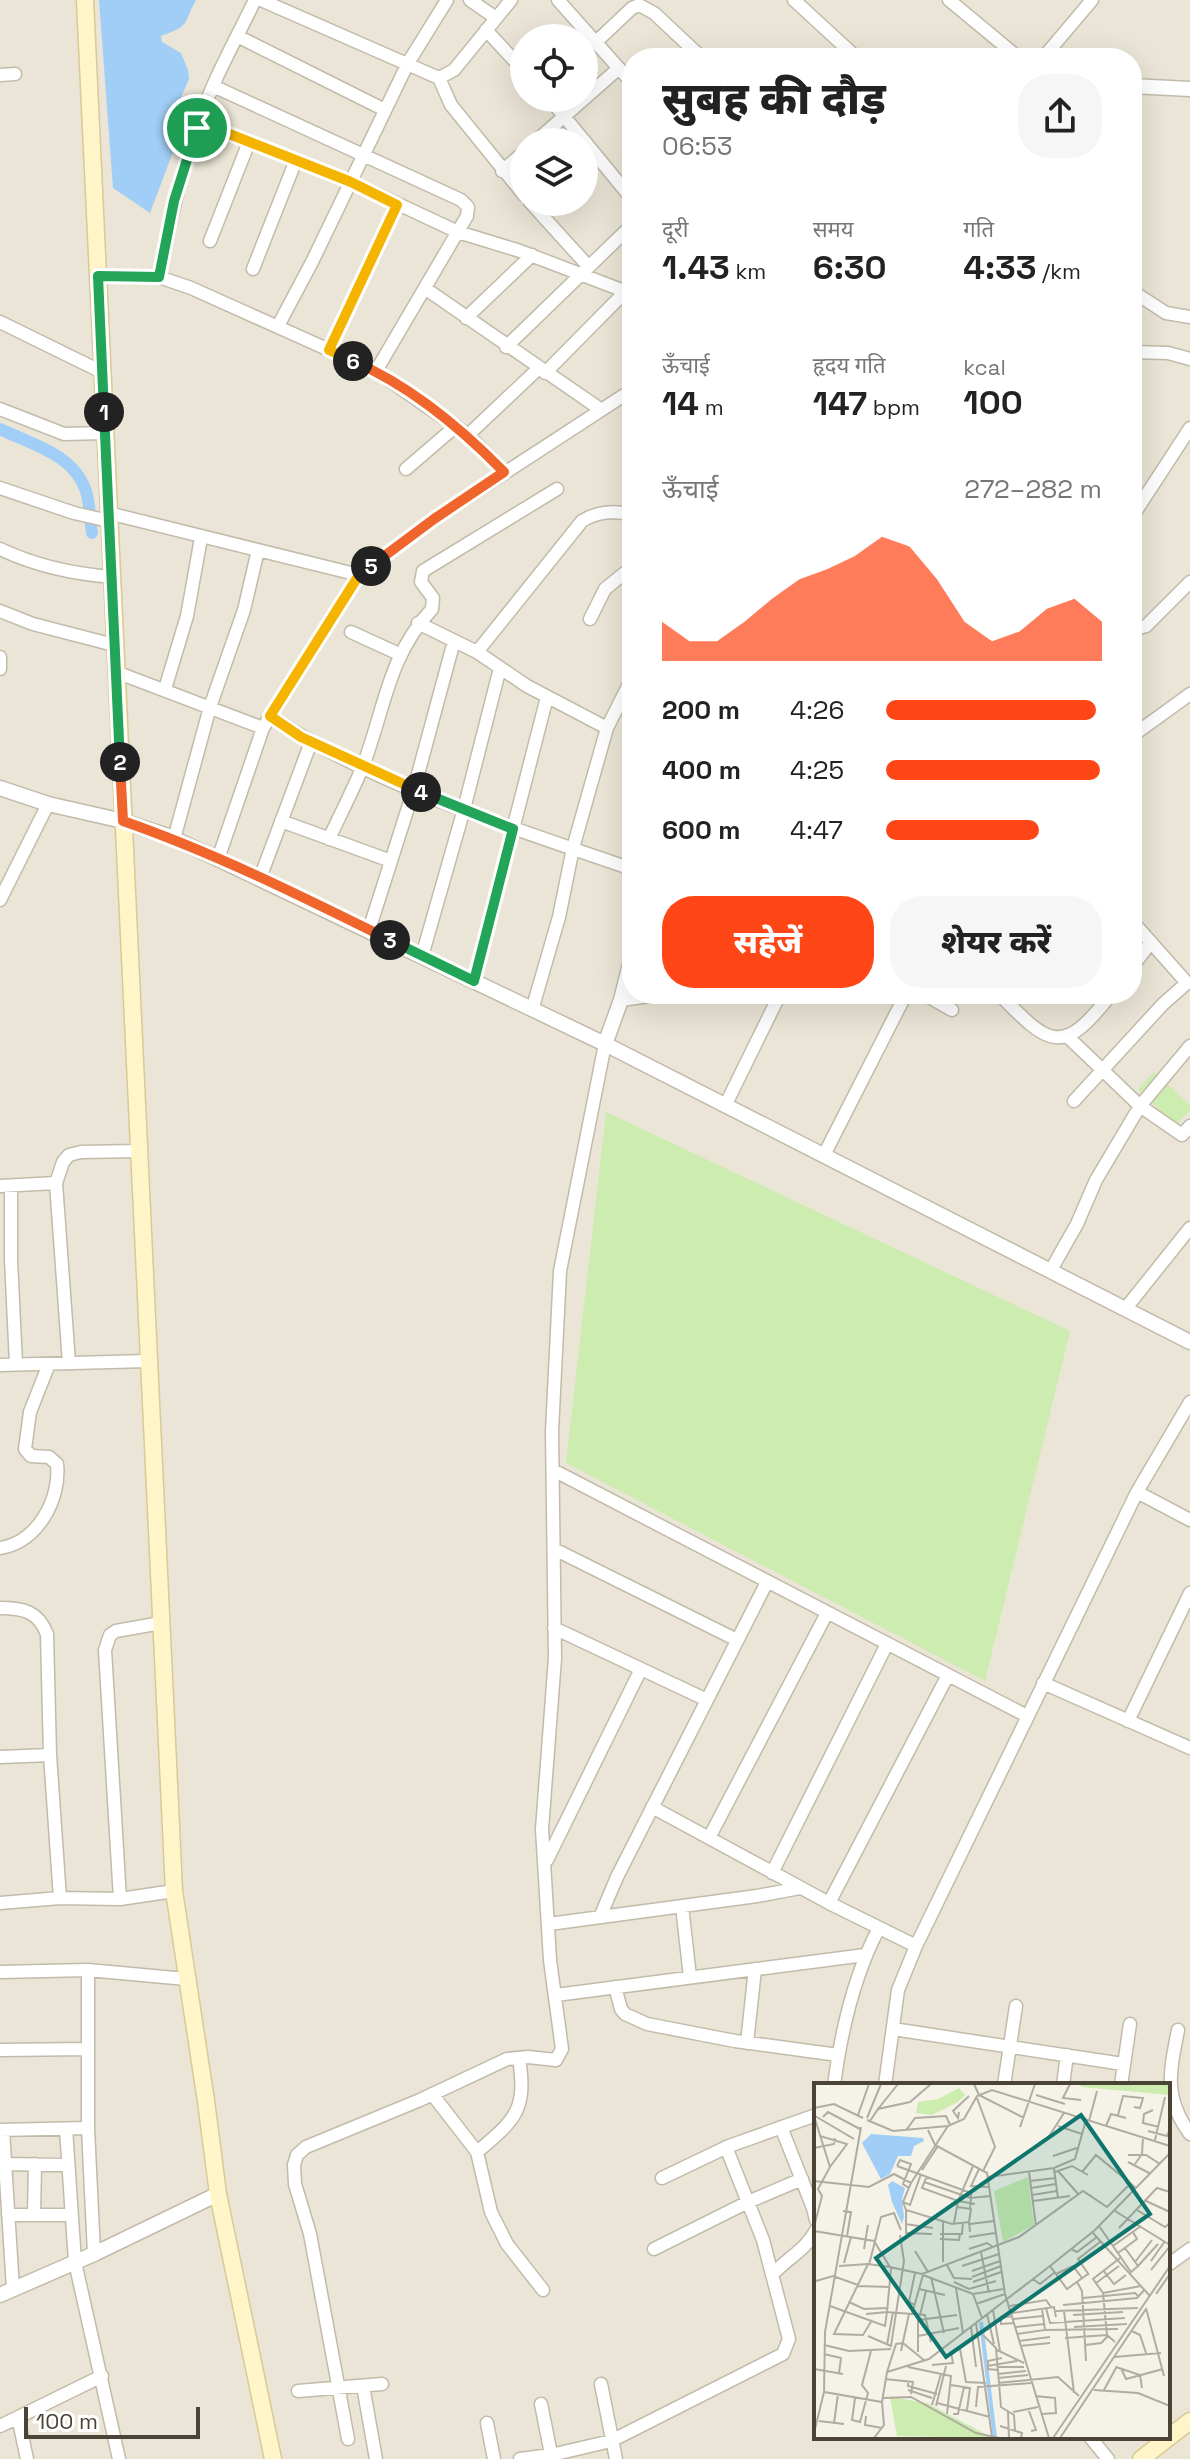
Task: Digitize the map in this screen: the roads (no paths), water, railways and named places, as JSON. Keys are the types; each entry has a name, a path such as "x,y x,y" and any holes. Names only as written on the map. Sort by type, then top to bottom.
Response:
{"main road":[{"path":"85,0 105,433 103,517 112,577 174,1891 218,2194 273,2459"},
{"path":"1170,2437 1190,2421"},
{"path":"1141,2459 1167,2439"}],"street":[{"path":"159,277 174,201 199,122 255,0"},
{"path":"261,0 439,78 451,105 510,180"},
{"path":"278,326 408,63 447,0"},
{"path":"470,0 496,18"},
{"path":"439,78 454,70 511,0"},
{"path":"558,0 580,24"},
{"path":"794,0 846,48"},
{"path":"949,0 1007,48"},
{"path":"1051,48 1092,0"},
{"path":"598,40 639,5 654,13 691,48"},
{"path":"486,30 510,56"},
{"path":"237,36 385,110"},
{"path":"598,44 622,71"},
{"path":"551,128 619,68"},
{"path":"0,75 15,74"},
{"path":"213,86 465,204 469,211 458,232 376,371"},
{"path":"1142,87 1190,89"},
{"path":"562,112 622,186"},
{"path":"199,122 351,182 458,232 584,269 622,288"},
{"path":"210,241 249,142"},
{"path":"253,269 296,160"},
{"path":"502,171 510,164"},
{"path":"329,350 397,205"},
{"path":"541,216 584,269"},
{"path":"506,347 622,234"},
{"path":"466,318 532,255"},
{"path":"98,276 159,277 191,288 376,371 468,435 504,472"},
{"path":"426,289 600,409"},
{"path":"1142,297 1166,313 1190,317"},
{"path":"468,435 622,298"},
{"path":"0,322 102,372"},
{"path":"1142,352 1168,353 1190,359"},
{"path":"218,859 263,728 359,575 434,519 622,396"},
{"path":"0,409 64,434 105,433"},
{"path":"406,469 456,426"},
{"path":"1142,502 1190,428"},
{"path":"0,488 74,513 258,550 359,575"},
{"path":"329,839 363,766 399,654 418,623 432,609 434,603 420,576 427,566 557,489"},
{"path":"477,652 582,521 601,512 622,513"},
{"path":"165,689 187,616 201,538"},
{"path":"0,549 23,560 68,573 112,577"},
{"path":"174,839 210,707 244,610 258,550"},
{"path":"590,619 605,589 622,575"},
{"path":"1142,627 1190,582"},
{"path":"0,611 54,630 114,645"},
{"path":"418,623 477,652 547,697 607,728"},
{"path":"351,632 399,654"},
{"path":"369,930 414,789 454,641"},
{"path":"0,657 0,669"},
{"path":"422,956 500,668"},
{"path":"116,672 263,728"},
{"path":"1142,729 1190,694"},
{"path":"474,981 547,697"},
{"path":"532,1010 607,728 622,698"},
{"path":"270,716 311,742 414,789 513,829 622,865"},
{"path":"260,878 311,742"},
{"path":"0,788 48,804 123,821 174,839 260,878 605,1044 1190,1342"},
{"path":"0,900 48,804"},
{"path":"281,821 391,861"},
{"path":"1074,1101 1103,1068 1189,984 1142,932"},
{"path":"1142,954 1151,942"},
{"path":"348,2439 310,2234 295,2184 297,2155 306,2147 507,2059 550,2061 561,2054 563,2041 550,1960 542,1829 555,1658 553,1470 560,1271 605,1044 622,996"},
{"path":"725,1106 775,1004"},
{"path":"824,1155 901,1004"},
{"path":"942,1004 952,1010"},
{"path":"1010,1004 1041,1034 1054,1038 1080,1029 1102,1004"},
{"path":"1067,1036 1140,1106 1182,1135 1190,1126"},
{"path":"1051,1270 1077,1224 1096,1180 1140,1106 1190,1046"},
{"path":"69,1363 56,1183 63,1162 69,1155 138,1151"},
{"path":"16,1364 5,1237 6,1186 56,1183"},
{"path":"1126,1308 1190,1228"},
{"path":"0,1365 147,1361"},
{"path":"0,1548 20,1543 42,1521 56,1488 57,1464 49,1457 31,1456 25,1449 30,1412 49,1364"},
{"path":"885,2083 898,1990 916,1946 1137,1492 1190,1402"},
{"path":"553,1470 1027,1716"},
{"path":"1137,1492 1190,1520"},
{"path":"554,1549 737,1640"},
{"path":"600,1917 652,1807 767,1582"},
{"path":"1128,1721 1190,1593"},
{"path":"0,1608 29,1611 41,1619 47,1634 50,1755 60,1898"},
{"path":"710,1836 827,1613"},
{"path":"120,1899 105,1650 110,1635 116,1631 161,1623"},
{"path":"554,1628 707,1700"},
{"path":"772,1873 887,1644"},
{"path":"546,1862 641,1669"},
{"path":"829,1903 948,1675"},
{"path":"1043,1683 1190,1748"},
{"path":"0,1757 50,1755"},
{"path":"652,1807 710,1836 800,1888 916,1946"},
{"path":"549,1924 800,1888"},
{"path":"0,1903 60,1898 120,1899 174,1891"},
{"path":"682,1906 690,1977"},
{"path":"834,2083 838,2055 865,1955 879,1928"},
{"path":"556,1995 865,1955"},
{"path":"747,2043 755,1969"},
{"path":"88,1970 88,2128 94,2254"},
{"path":"0,1972 88,1970 186,1979"},
{"path":"615,1987 621,2009 638,2021 747,2043 838,2055"},
{"path":"1004,2083 1016,2006"},
{"path":"1121,2083 1130,2024"},
{"path":"893,2029 1123,2064"},
{"path":"1169,2083 1178,2030"},
{"path":"0,2050 88,2049"},
{"path":"1063,2083 1067,2055"},
{"path":"477,2152 515,2117 522,2102 524,2086 519,2058"},
{"path":"1170,2091 1180,2119 1190,2134"},
{"path":"432,2094 477,2152 491,2212 507,2244 543,2290"},
{"path":"662,2178 726,2147 814,2116"},
{"path":"781,2127 814,2214"},
{"path":"88,2128 1,2130 8,2215 7,2292 218,2194"},
{"path":"66,2129 75,2262 119,2459"},
{"path":"520,2459 552,2457 611,2441 783,2354 789,2339 763,2240 726,2147"},
{"path":"3,2164 68,2165"},
{"path":"34,2215 35,2164"},
{"path":"654,2249 802,2179"},
{"path":"8,2215 71,2215"},
{"path":"772,2275 814,2233"},
{"path":"1170,2264 1190,2249"},
{"path":"0,2426 102,2376"},
{"path":"298,2391 382,2384"},
{"path":"601,2384 616,2459"},
{"path":"363,2386 376,2459"},
{"path":"541,2404 552,2457"},
{"path":"18,2417 27,2459"},
{"path":"487,2423 494,2459"},
{"path":"1092,2439 1108,2459"}],"water":[{"path":"99,0 196,0 182,26 161,36 162,42 181,53 188,70 189,79 179,109 197,116 187,147 176,144 150,213 113,188"}],"waterway":[{"path":"0,429 52,453 74,470 87,495 92,533"}]}
